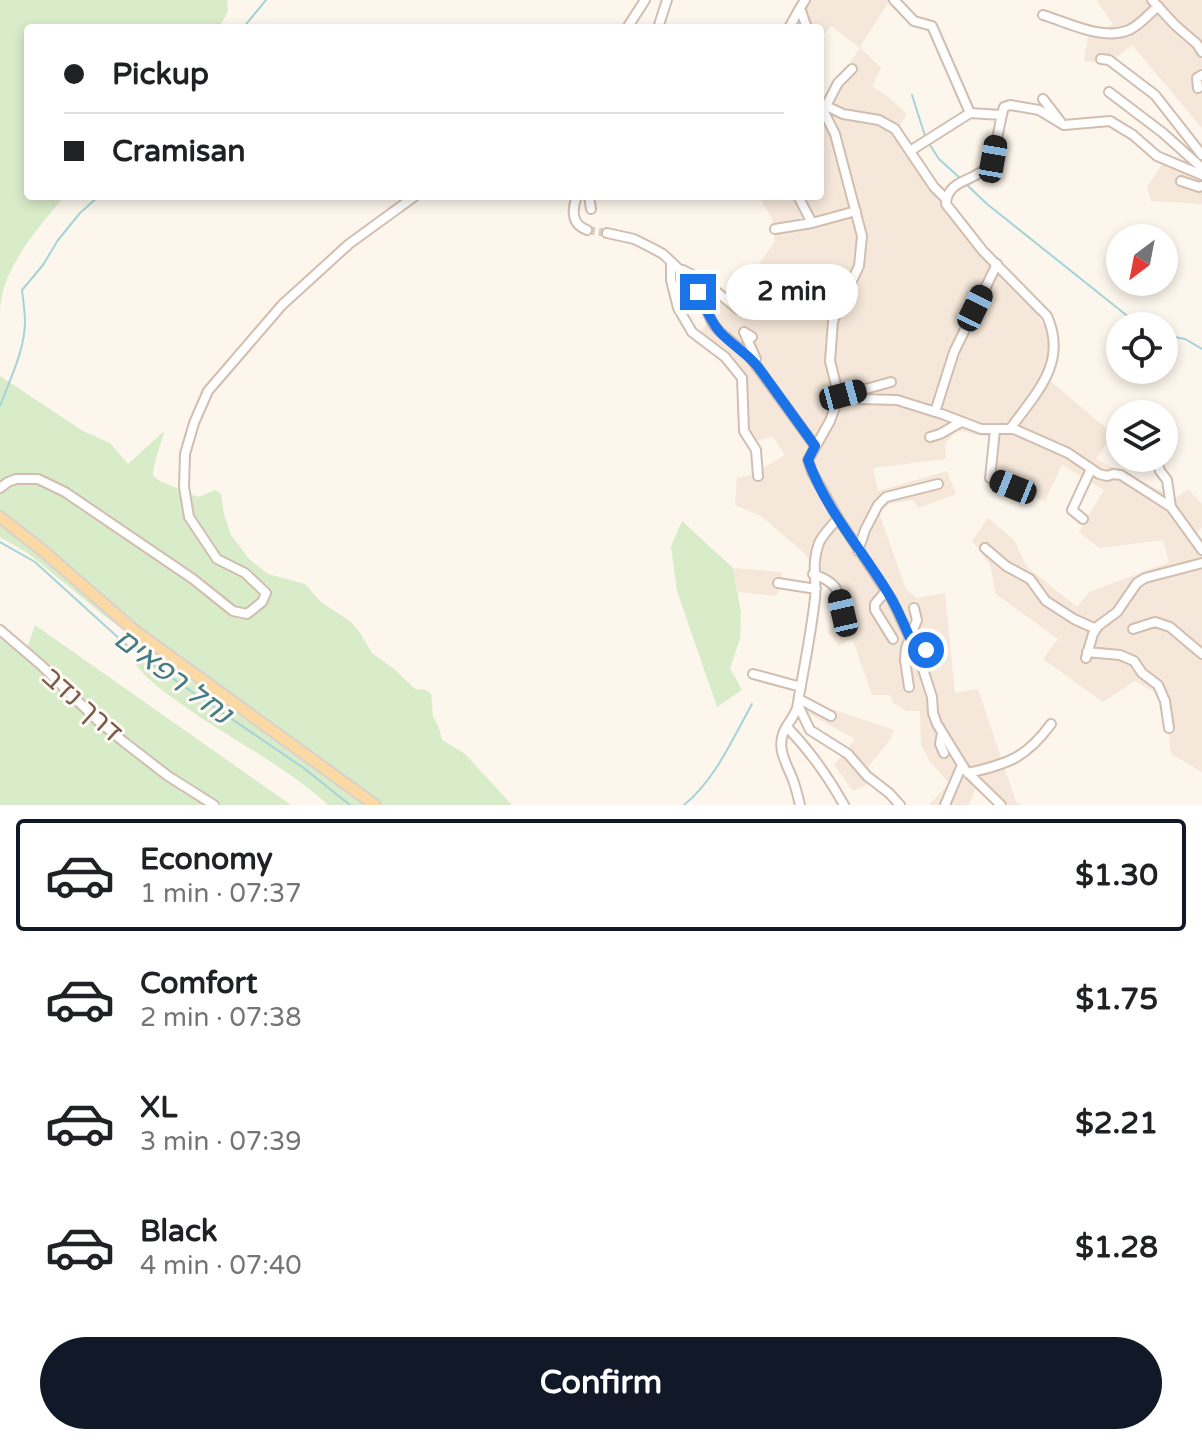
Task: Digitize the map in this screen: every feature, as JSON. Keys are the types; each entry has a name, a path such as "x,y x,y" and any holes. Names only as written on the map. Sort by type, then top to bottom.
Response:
{"main road":[{"path":"0,517 135,631 375,805"}],"street":[{"path":"630,24 645,0"},
{"path":"659,24 667,0"},
{"path":"894,0 914,21 932,26 970,113"},
{"path":"1043,15 1102,34 1118,33 1132,29 1155,3 1202,52"},
{"path":"791,24 803,4"},
{"path":"803,4 806,24"},
{"path":"1101,59 1109,60 1155,95 1202,155"},
{"path":"824,101 852,69"},
{"path":"1198,88 1197,78 1202,75"},
{"path":"1109,92 1163,133 1202,168"},
{"path":"1043,99 1064,125"},
{"path":"824,105 843,114 879,120 895,129 934,187 946,199"},
{"path":"1010,429 1048,376 1055,349 1052,327 1047,316 983,251 946,204 946,195 953,186 985,169 993,159 1004,107 1010,105 1039,110 1064,125 1110,121 1133,135 1157,156 1202,175"},
{"path":"824,109 835,134 862,236 859,266 833,321 830,361 841,394 808,460 838,518 886,591 920,660 932,697 933,713 942,733 968,773 1001,805"},
{"path":"910,151 970,113 1001,115"},
{"path":"1181,181 1202,186"},
{"path":"0,488 16,479 38,479 65,492 181,570 233,611 247,614 262,602 266,593 245,573 217,559 189,517 184,487 185,454 194,423 208,391 282,305 349,244 410,200"},
{"path":"576,200 574,220 587,230"},
{"path":"590,200 591,209"},
{"path":"800,200 812,223"},
{"path":"775,229 856,211"},
{"path":"607,233 634,239 663,254 673,264 698,292 713,324 749,356 815,446"},
{"path":"673,264 702,280 738,309"},
{"path":"673,264 671,280 678,308 692,332 725,357 742,378 744,431 756,450 758,476"},
{"path":"935,412 954,352 997,264"},
{"path":"752,337 744,332 760,370"},
{"path":"841,394 891,382"},
{"path":"841,394 859,399 897,400 981,429 1010,429 1068,453 1099,474 1121,475 1171,507 1202,550"},
{"path":"930,437 961,422"},
{"path":"995,430 990,478 1013,487"},
{"path":"1083,519 1072,510 1091,469"},
{"path":"1161,472 1167,480 1171,507"},
{"path":"858,551 865,530 878,505 886,497 938,484"},
{"path":"800,805 782,756 781,744 784,730 792,721 801,687 816,589 813,574 820,540 838,518"},
{"path":"985,548 1006,566 1030,579 1046,601 1096,629"},
{"path":"1169,728 1165,701 1158,685 1142,673 1134,661 1120,655 1086,655 1096,629 1117,612 1137,583 1190,564 1202,563"},
{"path":"813,574 829,580 839,593 843,613"},
{"path":"778,583 816,589"},
{"path":"886,591 875,604 875,610 893,639"},
{"path":"909,687 905,660 909,638 917,620 914,608"},
{"path":"1133,629 1155,622 1170,627 1202,654"},
{"name":"דרך נדב","path":"0,630 97,720 168,776 214,805"},
{"path":"920,660 927,643"},
{"path":"753,674 801,687"},
{"path":"798,702 831,716"},
{"path":"798,702 810,730 848,754 867,776 900,805"},
{"path":"968,773 991,768 1023,755 1051,724"},
{"path":"787,727 828,775 844,805"},
{"path":"942,733 940,744 944,753"},
{"path":"945,805 962,765"}],"shaded area":[{"path":"801,0 890,0 860,47 881,68 872,86 907,114 895,132 982,253 1033,308 1056,346 1048,379 1106,428 1106,444 1096,459 1106,464 1106,472 1123,472 1176,498 1188,489 1202,504 1202,528 1195,533 1202,544 1202,772 1171,754 1160,695 1135,681 1103,702 1043,659 1058,639 996,594 990,565 972,541 988,518 1014,540 1027,567 1077,607 1089,592 1169,562 1163,540 1099,548 1079,532 1104,490 1062,465 1045,501 986,479 991,438 957,430 945,444 946,459 873,468 878,491 947,471 956,494 918,508 913,500 889,504 879,513 906,589 917,598 945,593 955,693 978,689 1016,802 1023,805 994,805 975,789 969,805 929,805 949,783 930,762 921,745 920,711 906,711 893,703 890,695 872,695 852,638 839,646 828,632 840,616 842,605 819,573 806,555 761,516 735,505 737,478 754,474 785,455 773,437 754,441 743,411 748,387 734,364 698,336 727,294 756,268 775,241 772,218 761,200 824,200 824,100 860,48 831,26 824,34 824,24 807,24"},
{"path":"1096,0 1202,0 1202,128 1132,45 1108,64 1084,61 1089,30 1102,32 1113,24"},
{"path":"1168,155 1202,175 1202,204 1151,201 1147,187"},
{"path":"733,568 781,572 784,582 776,596 738,592"},
{"path":"799,698 894,730 865,771 870,783 853,791 834,765 855,739 796,707"}],"green space":[{"path":"0,0 227,0 228,11 221,24 24,24 24,200 62,200 16,261 4,288 0,309"},
{"path":"0,376 83,431 110,443 128,464 164,431 153,476 198,497 215,490 221,494 231,535 250,560 268,574 305,584 321,602 351,622 372,653 415,689 431,694 433,716 442,740 465,754 512,805 328,805 294,777 157,686 133,661 151,662 194,682 102,614 29,554 0,537"},
{"path":"682,521 733,568 741,612 740,639 730,668 742,690 717,707 677,591 671,546"},
{"path":"35,625 291,805 0,805 0,639 24,657"}],"waterway":[{"path":"246,24 266,0"},
{"path":"912,95 926,139"},
{"path":"930,145 939,159 960,178"},
{"path":"965,183 1122,312"},
{"path":"0,406 22,343 25,321 22,290 43,265 58,240 95,200"},
{"path":"1178,338 1202,349"},
{"name":"נחל רפאים","path":"0,542 35,562 147,661 305,769 350,805"},
{"path":"684,805 714,771 752,704"}],"tunnel":[{"path":"587,230 607,233"}],"route":[{"path":"698,292 713,324 749,356 815,446 808,460 812,472 858,551 892,600 920,660 926,650"}]}
